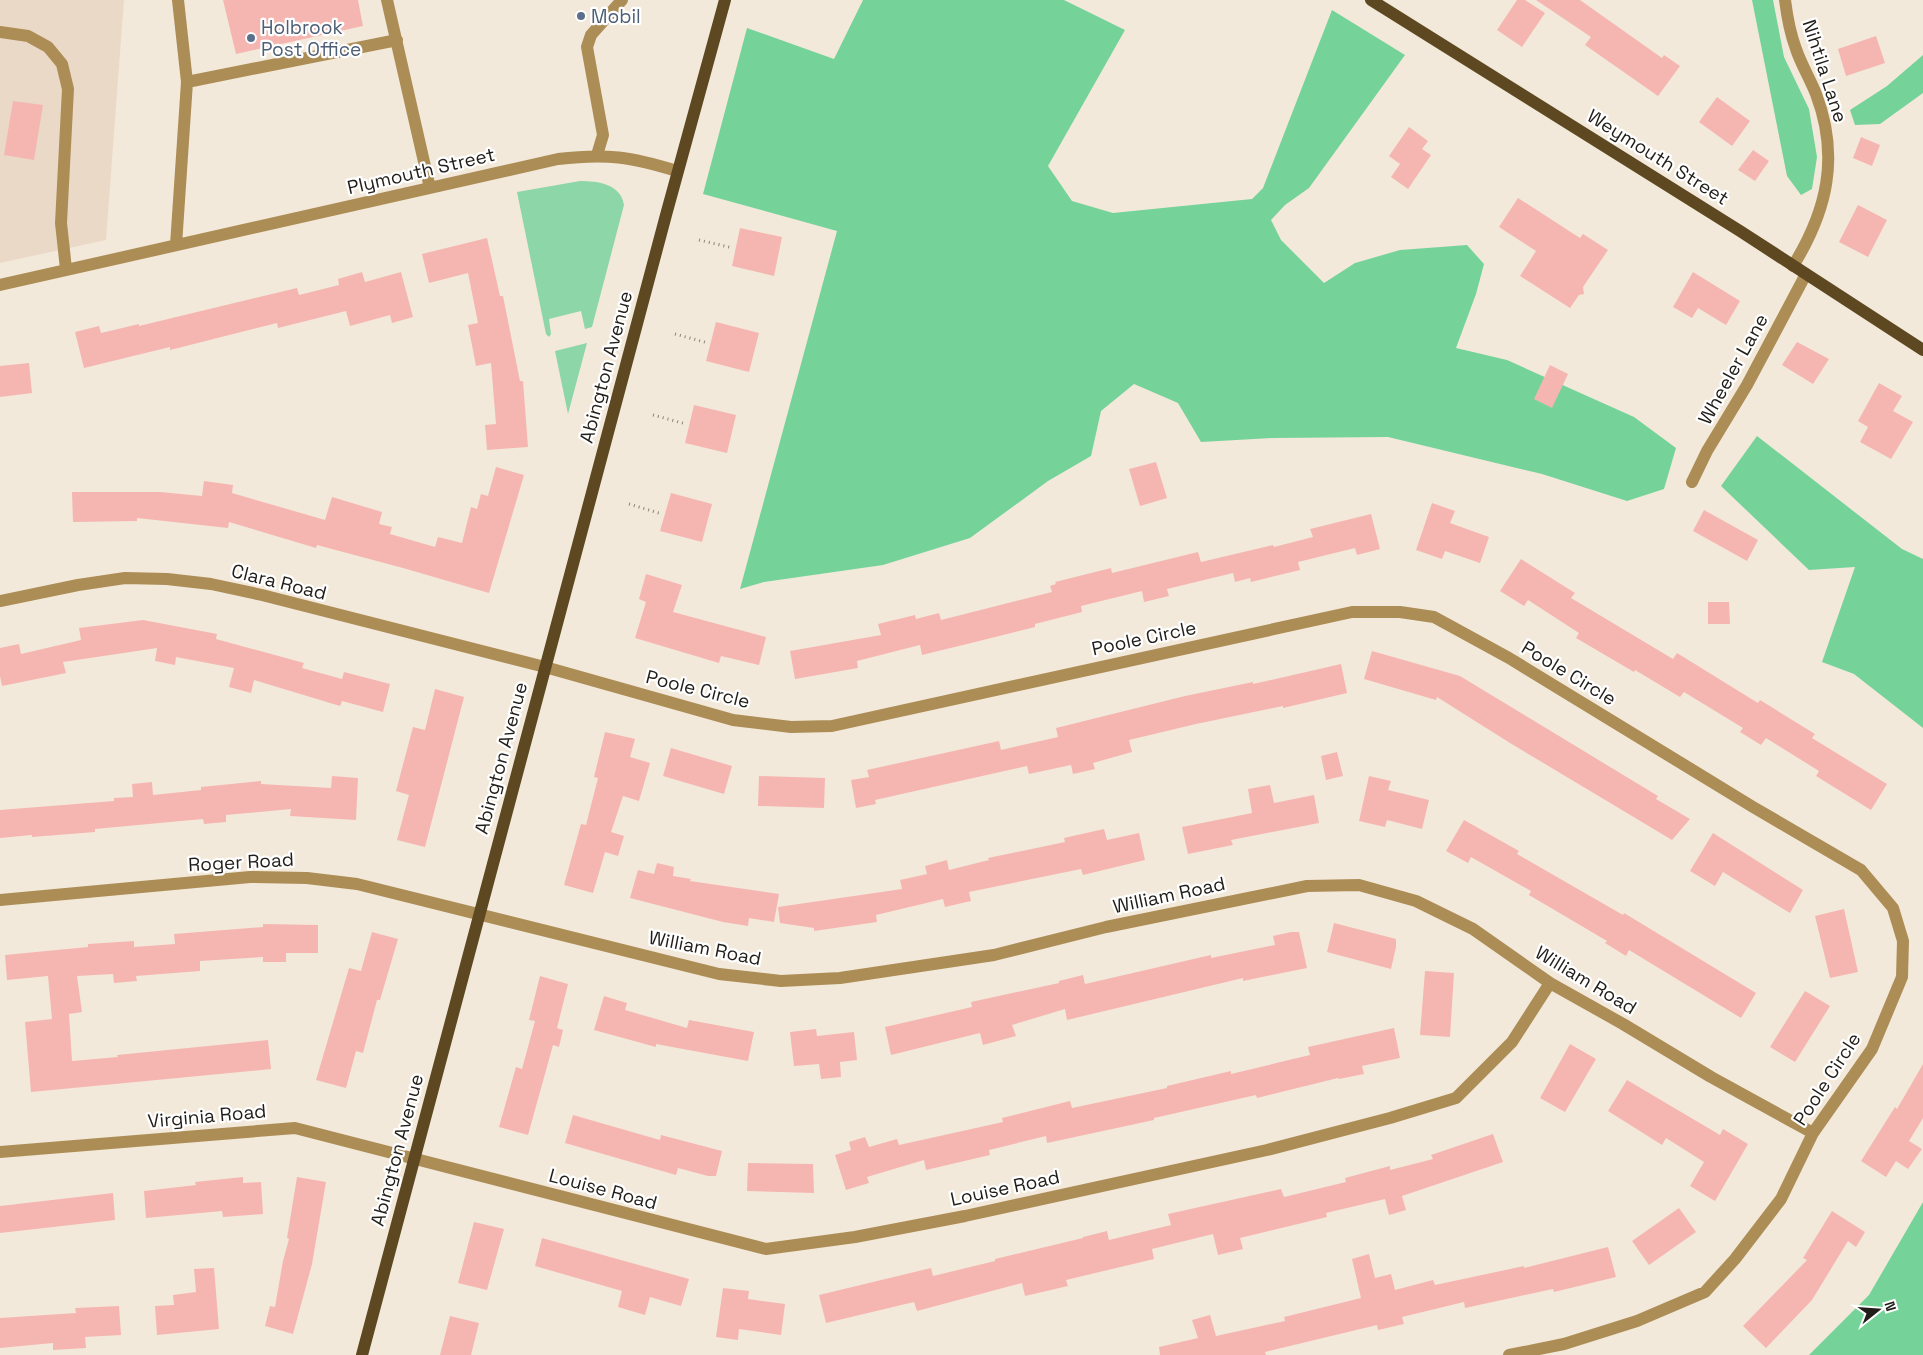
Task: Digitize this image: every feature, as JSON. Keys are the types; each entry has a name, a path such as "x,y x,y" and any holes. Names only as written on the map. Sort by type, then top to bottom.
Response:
{"main road":[{"path":"678,171 725,0"},
{"name":"Weymouth Street","path":"1371,0 1740,231 1923,350"},
{"name":"Abington Avenue","path":"362,1355 678,171"}],"street":[{"path":"176,245 188,82 178,0"},
{"path":"387,0 430,188"},
{"path":"597,156 603,135 587,47 591,35 622,0"},
{"name":"Nihtila Lane","path":"1785,0 1793,40 1822,110 1830,166 1813,231 1793,266"},
{"path":"0,32 28,36 48,47 62,64 68,89 61,223 66,269"},
{"path":"188,82 396,40"},
{"name":"Plymouth Street","path":"0,285 558,159 597,156 637,159 678,171"},
{"name":"Wheeler Lane","path":"1692,482 1707,450 1746,385 1806,274"},
{"name":"Clara Road","path":"0,601 78,585 126,578 167,578 211,584 262,595 545,667"},
{"name":"Poole Circle","path":"545,667 733,720 791,727 832,726 1352,612 1400,612 1434,617 1509,658 1745,802 1861,870 1893,908 1903,941 1902,977 1872,1049 1813,1133 1781,1199 1735,1259 1705,1292 1637,1321 1564,1344 1509,1355"},
{"name":"Roger Road","path":"0,900 250,877 306,878 356,884 479,914"},
{"name":"William Road","path":"479,914 719,974 781,981 840,978 994,955 1106,927 1231,900 1307,886 1359,886 1416,901 1473,928 1550,983 1711,1077 1813,1133"},
{"name":"Louise Road","path":"414,1158 766,1249 855,1237 965,1216 1267,1150 1390,1118 1456,1098 1512,1042 1550,983"},
{"name":"Virginia Road","path":"0,1152 295,1128 414,1158"}],"path":[{"path":"699,240 733,248"},
{"path":"675,334 708,343"},
{"path":"653,415 686,424"},
{"path":"629,504 662,514"}],"shaded area":[{"path":"0,0 124,0 106,240 0,263"}],"green space":[{"path":"863,0 1064,0 1125,30 1048,166 1072,201 1113,213 1252,199 1263,188 1332,10 1405,55 1309,188 1285,205 1271,220 1281,240 1324,283 1355,263 1400,250 1467,245 1484,264 1476,294 1456,348 1507,360 1634,417 1676,448 1664,489 1627,501 1542,474 1388,437 1274,438 1201,442 1178,403 1134,384 1101,411 1091,456 1048,481 970,538 883,565 764,582 740,589 837,231 703,194 747,28 834,59"},
{"path":"1752,0 1773,0 1784,57 1809,109 1817,157 1812,189 1801,195 1787,176"},
{"path":"1923,55 1923,93 1880,124 1855,125 1850,110 1887,86"},
{"path":"580,181 601,183 614,188 622,198 624,205 592,327 585,329 581,311 549,319 551,334 549,337 546,334 517,192"},
{"path":"587,343 568,414 555,351"},
{"path":"1757,436 1902,549 1923,559 1923,728 1854,674 1822,662 1855,567 1809,570 1721,486"},
{"path":"1923,1202 1923,1355 1809,1355 1869,1295"}],"building":[{"path":"223,0 358,0 363,26 236,54"},
{"path":"1517,0 1525,0 1545,13 1522,47 1497,30"},
{"path":"1536,0 1580,0 1662,58 1664,55 1680,66 1658,96 1585,45 1591,37"},
{"path":"1876,36 1885,63 1846,76 1838,49"},
{"path":"1717,97 1750,121 1732,146 1699,122"},
{"path":"13,101 43,105 34,160 4,155"},
{"path":"1409,127 1428,141 1422,149 1431,155 1408,189 1391,177 1400,164 1389,156"},
{"path":"1861,137 1880,145 1872,166 1853,158"},
{"path":"1753,150 1769,161 1755,181 1738,170"},
{"path":"1518,198 1580,238 1583,234 1608,250 1583,287 1584,294 1579,295 1570,308 1520,276 1536,251 1499,227"},
{"path":"1858,205 1887,220 1868,257 1839,242"},
{"path":"740,228 782,237 774,276 732,266"},
{"path":"487,238 500,296 503,296 520,381 523,381 528,447 487,450 485,425 496,424 491,363 476,366 468,325 478,323 468,273 429,283 422,254"},
{"path":"362,272 365,282 401,272 413,317 392,323 390,315 350,326 346,311 278,328 277,323 170,350 170,347 84,368 75,332 99,326 101,333 139,324 139,326 297,288 299,295 339,285 338,279"},
{"path":"1693,272 1740,301 1726,325 1698,308 1692,318 1673,307"},
{"path":"716,322 759,333 749,372 706,361"},
{"path":"1797,342 1829,359 1813,384 1782,365"},
{"path":"29,363 32,393 0,397 0,366"},
{"path":"1550,365 1568,374 1552,408 1534,399"},
{"path":"1879,383 1902,396 1893,411 1913,422 1891,459 1860,442 1868,427 1858,421"},
{"path":"694,405 736,415 727,453 685,443"},
{"path":"1156,462 1167,498 1140,506 1129,469"},
{"path":"496,467 524,475 489,593 317,545 316,548 229,522 228,528 137,518 137,521 73,522 72,492 160,492 202,496 204,481 233,485 232,493 325,520 332,497 382,512 379,524 392,527 390,534 435,547 438,537 462,543 471,507 477,509 481,494 488,496"},
{"path":"671,493 712,504 702,542 660,531"},
{"path":"1432,503 1455,511 1450,523 1489,537 1480,563 1445,551 1442,559 1416,550"},
{"path":"1704,510 1758,540 1747,561 1693,531"},
{"path":"1371,514 1380,549 1357,555 1355,548 1298,562 1300,570 1251,582 1250,578 1235,582 1233,573 1167,589 1169,596 1144,602 1142,591 1081,606 1082,612 1035,624 1035,627 922,655 920,645 857,661 858,668 795,679 790,651 881,635 878,624 915,615 916,619 939,613 941,620 1052,592 1050,586 1056,584 1055,582 1111,568 1112,573 1198,552 1201,562 1273,545 1274,547 1313,537 1310,529"},
{"path":"1521,559 1575,593 1571,598 1673,659 1677,653 1758,703 1760,700 1815,734 1812,738 1887,784 1871,810 1816,776 1819,771 1766,738 1761,745 1740,732 1743,728 1684,692 1680,697 1635,670 1634,672 1576,638 1579,633 1528,600 1524,606 1500,591"},
{"path":"646,574 682,585 673,612 766,637 759,665 721,656 719,663 635,638 646,602 639,599"},
{"path":"1708,602 1729,602 1730,624 1708,624"},
{"path":"143,620 217,634 216,639 304,663 302,668 342,679 344,672 390,684 383,712 342,701 340,706 254,680 251,693 229,687 234,668 176,657 175,665 155,661 157,648 63,662 66,673 2,686 0,648 19,644 21,654 81,640 79,628"},
{"path":"1372,651 1460,676 1658,796 1656,799 1690,819 1672,840 1437,697 1436,700 1364,679"},
{"path":"1341,664 1347,693 1283,708 1283,706 1196,724 1129,740 1132,752 1093,763 1095,769 1073,774 1071,765 1029,774 1027,766 875,800 876,804 856,808 851,780 869,777 867,770 999,741 1001,750 1058,737 1056,728 1185,696 1253,682 1253,684"},
{"path":"435,689 464,697 425,847 397,840 409,795 396,791 413,727 425,730"},
{"path":"605,732 635,739 630,757 650,763 639,801 623,796 611,832 624,836 618,856 605,852 593,893 564,885 581,824 586,825 598,778 594,777"},
{"path":"671,748 732,766 724,794 663,776"},
{"path":"1337,752 1343,776 1326,780 1321,756"},
{"path":"332,776 358,778 356,820 290,816 291,809 226,815 226,822 204,824 203,819 95,829 95,832 0,838 0,810 114,801 114,798 133,797 132,784 152,782 153,795 201,790 201,787 261,781 261,784 331,788"},
{"path":"759,776 825,778 824,808 758,806"},
{"path":"1369,776 1391,781 1388,790 1429,800 1422,829 1387,820 1385,827 1359,821"},
{"path":"1270,785 1274,803 1314,795 1319,823 1231,840 1233,845 1188,854 1182,827 1252,813 1248,789"},
{"path":"1464,820 1519,851 1517,854 1623,915 1624,913 1756,993 1741,1018 1629,950 1626,956 1605,943 1607,941 1529,895 1531,891 1471,857 1468,863 1446,851"},
{"path":"1104,829 1107,840 1139,833 1145,860 1083,875 1081,869 969,892 971,901 945,907 943,899 876,915 877,922 814,931 814,928 780,923 778,907 902,889 900,880 927,874 925,866 947,860 949,870 989,860 988,858 1065,842 1064,838"},
{"path":"1713,833 1803,890 1790,913 1723,872 1715,886 1690,871"},
{"path":"657,863 674,867 673,876 691,879 690,881 779,894 774,922 749,918 748,926 723,922 630,898 638,870 654,874"},
{"path":"1844,909 1858,972 1830,978 1815,916"},
{"path":"1334,923 1396,939 1391,969 1327,952"},
{"path":"263,924 318,925 318,953 286,953 286,962 263,962 263,957 200,961 200,971 136,976 137,981 114,983 113,974 77,976 82,1012 69,1014 72,1061 268,1040 271,1069 31,1092 25,1022 52,1019 48,976 7,980 5,955 88,947 88,944 134,941 134,947 175,944 174,934 263,927"},
{"path":"372,932 398,939 380,1000 377,1000 363,1053 356,1051 346,1088 316,1080 349,968 361,971"},
{"path":"1299,932 1307,968 1243,981 1243,978 1067,1020 1065,1009 1012,1025 1016,1036 983,1045 980,1033 891,1055 885,1027 972,1007 971,1002 1059,983 1059,981 1083,975 1085,984 1211,955 1211,958 1275,945 1273,936"},
{"path":"1425,971 1454,973 1450,1037 1420,1035"},
{"path":"540,976 568,984 557,1028 563,1030 559,1047 553,1045 528,1135 499,1127 516,1067 522,1069 535,1021 529,1020"},
{"path":"1805,991 1830,1006 1795,1062 1770,1047"},
{"path":"604,996 627,1003 625,1010 687,1028 689,1020 754,1032 748,1061 656,1044 656,1047 594,1030"},
{"path":"1394,1028 1400,1058 1362,1066 1364,1074 1338,1078 1257,1098 1256,1095 1154,1118 1154,1120 1047,1143 1046,1136 989,1150 990,1155 926,1170 924,1160 867,1177 869,1183 846,1190 835,1155 851,1150 849,1142 865,1137 869,1147 897,1139 899,1145 1003,1122 1002,1118 1070,1101 1072,1108 1167,1088 1167,1086 1231,1071 1231,1074 1310,1055 1308,1047"},
{"path":"816,1029 817,1036 854,1032 857,1060 840,1062 841,1077 821,1079 819,1064 794,1066 790,1032"},
{"path":"1570,1044 1596,1059 1565,1112 1540,1098"},
{"path":"1923,1064 1923,1118 1909,1141 1922,1149 1908,1169 1896,1161 1886,1177 1861,1161 1895,1107 1897,1109"},
{"path":"1627,1080 1720,1135 1723,1129 1748,1144 1715,1201 1690,1186 1704,1162 1666,1138 1662,1145 1608,1111"},
{"path":"573,1115 660,1140 661,1135 722,1151 716,1176 708,1176 678,1168 676,1175 565,1143"},
{"path":"1493,1134 1503,1162 1402,1196 1406,1210 1389,1215 1385,1199 1326,1213 1327,1217 1240,1238 1243,1249 1218,1255 1213,1234 1152,1249 1154,1259 1066,1280 1068,1286 1025,1296 1022,1283 917,1311 914,1302 826,1323 819,1295 931,1268 933,1276 1107,1231 1109,1240 1171,1225 1168,1214 1281,1189 1284,1197 1346,1182 1345,1178 1390,1166 1390,1170 1433,1159 1431,1155"},
{"path":"748,1163 813,1164 814,1193 747,1191"},
{"path":"243,1177 243,1183 261,1182 263,1214 223,1217 222,1211 146,1218 144,1191 196,1185 195,1182"},
{"path":"297,1177 326,1182 312,1264 293,1334 265,1326 270,1306 275,1307 289,1239 287,1238"},
{"path":"113,1193 115,1220 0,1233 0,1206"},
{"path":"1679,1208 1696,1232 1649,1265 1632,1241"},
{"path":"1832,1211 1865,1232 1856,1247 1848,1241 1812,1300 1766,1348 1743,1326 1807,1260 1803,1258"},
{"path":"474,1222 504,1229 487,1290 458,1283"},
{"path":"542,1238 689,1279 681,1306 650,1297 645,1315 618,1307 622,1291 535,1266"},
{"path":"1608,1247 1616,1277 1554,1292 1553,1289 1465,1308 1464,1302 1402,1317 1404,1324 1378,1330 1377,1325 1265,1352 1266,1355 1160,1355 1159,1347 1198,1338 1192,1320 1210,1315 1216,1336 1285,1321 1284,1317 1361,1298 1352,1259 1369,1254 1375,1278 1391,1274 1395,1290 1433,1280 1435,1285 1524,1266 1524,1268"},
{"path":"214,1268 219,1329 157,1335 155,1306 174,1305 173,1295 196,1292 194,1269"},
{"path":"723,1288 749,1291 748,1299 785,1304 781,1335 739,1329 738,1340 716,1337"},
{"path":"119,1306 121,1335 85,1337 86,1348 53,1350 53,1343 0,1348 0,1318 76,1313 75,1308"},
{"path":"450,1316 479,1323 471,1355 440,1355"}],"place":[{"name":"Mobil","path":"581,16"},
{"name":"Holbrook Post Office","path":"251,38"}]}
